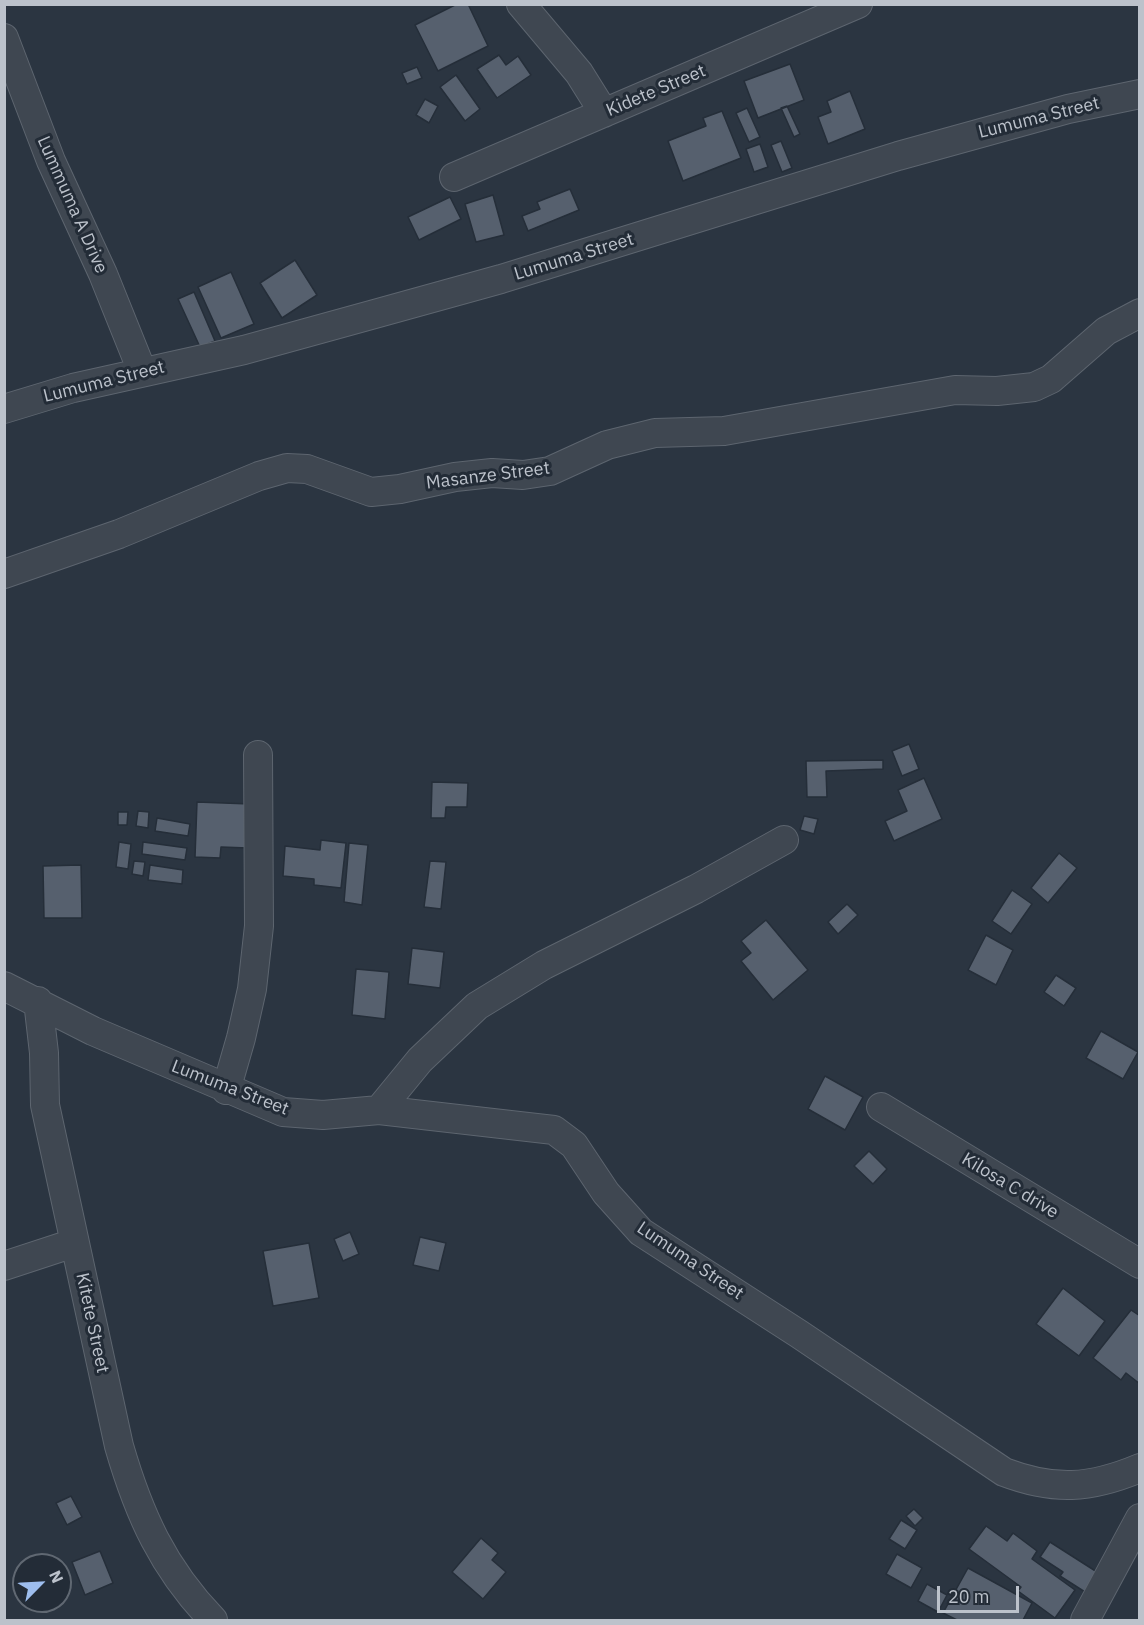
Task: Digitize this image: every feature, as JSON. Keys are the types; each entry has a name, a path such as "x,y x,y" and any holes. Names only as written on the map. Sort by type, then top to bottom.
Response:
{"street":[{"path":"521,4 579,73 604,113"},
{"name":"Kidete Street","path":"454,177 858,4"},
{"name":"Lummuma A Drive","path":"4,38 51,161 103,274 142,371"},
{"name":"Lumuma Street","path":"4,409 142,371 244,350 361,318 501,279 910,153 1068,109 1140,94"},
{"name":"Masanze Street","path":"4,574 118,534 259,476 288,468 307,469 371,492 400,489 455,477 492,473 523,475 550,471 607,445 655,433 724,431 954,390 998,391 1034,387 1051,380 1106,331 1140,313"},
{"path":"226,1090 252,988 259,926 258,755"},
{"path":"380,1110 420,1059 477,1006 544,965 696,889 784,840"},
{"name":"Lumuma Street","path":"4,986 38,1001 93,1031 226,1090 283,1112 323,1115 380,1110 554,1130 574,1145 606,1193 641,1232 799,1334 1004,1472 1034,1483 1069,1486 1118,1477 1140,1468"},
{"name":"Kitete Street","path":"38,1001 44,1053 45,1105 119,1446 132,1492 163,1558 188,1594 213,1620"},
{"name":"Kilosa C drive","path":"881,1107 1140,1264"},
{"path":"4,1266 74,1243"},
{"path":"1086,1620 1140,1518"}],"building":[{"path":"457,4 468,4 488,46 438,71 415,25"},
{"path":"499,55 506,65 518,56 531,75 497,98 477,69"},
{"path":"790,64 804,100 758,118 744,81"},
{"path":"417,67 422,78 407,84 402,73"},
{"path":"456,75 480,109 465,121 440,87"},
{"path":"850,91 865,129 828,144 818,117 831,112 827,101"},
{"path":"425,99 438,106 429,123 416,115"},
{"path":"787,106 800,134 794,137 781,108"},
{"path":"747,108 760,137 749,142 736,113"},
{"path":"722,111 741,158 683,181 668,141 706,126 703,118"},
{"path":"781,141 792,168 782,172 771,145"},
{"path":"760,144 768,167 754,172 746,149"},
{"path":"570,189 579,210 528,231 522,216 540,209 537,202"},
{"path":"493,195 504,235 476,242 465,204"},
{"path":"450,197 461,219 419,240 408,217"},
{"path":"295,260 317,295 282,318 260,283"},
{"path":"231,272 254,324 221,338 198,287"},
{"path":"194,292 215,341 200,347 178,299"},
{"path":"909,744 919,769 902,776 892,751"},
{"path":"883,760 883,769 826,771 827,797 807,797 806,761"},
{"path":"924,778 942,819 894,841 885,821 907,811 898,790"},
{"path":"432,782 468,783 467,807 446,807 445,818 431,818"},
{"path":"197,802 250,804 248,848 221,847 220,858 195,857"},
{"path":"138,811 149,812 148,828 136,826"},
{"path":"118,812 128,812 127,825 118,825"},
{"path":"804,816 818,819 814,834 800,830"},
{"path":"157,818 190,824 188,836 155,831"},
{"path":"321,840 346,843 341,888 314,885 314,879 283,876 285,846 320,850"},
{"path":"119,842 131,844 128,869 116,867"},
{"path":"143,842 187,848 185,860 142,854"},
{"path":"349,843 368,845 362,905 344,902"},
{"path":"1059,853 1077,868 1048,903 1031,888"},
{"path":"134,861 145,862 143,876 132,874"},
{"path":"430,861 446,862 441,909 424,907"},
{"path":"81,865 82,918 44,918 43,866"},
{"path":"150,865 183,870 182,884 148,880"},
{"path":"1012,890 1032,904 1011,934 992,921"},
{"path":"847,904 858,915 838,934 828,922"},
{"path":"766,920 808,970 773,1000 741,961 751,953 741,941"},
{"path":"986,935 1013,950 996,985 968,970"},
{"path":"412,948 444,952 440,988 408,984"},
{"path":"356,969 389,972 385,1019 352,1015"},
{"path":"1056,975 1076,988 1064,1006 1044,992"},
{"path":"1101,1031 1138,1052 1123,1079 1086,1058"},
{"path":"825,1076 863,1097 845,1130 808,1109"},
{"path":"869,1151 887,1169 873,1184 854,1166"},
{"path":"350,1232 359,1254 343,1261 334,1239"},
{"path":"420,1237 446,1243 439,1271 413,1265"},
{"path":"309,1243 319,1298 273,1306 263,1251"},
{"path":"1063,1288 1105,1321 1079,1356 1036,1324"},
{"path":"1131,1310 1140,1316 1140,1384 1126,1373 1121,1380 1093,1358"},
{"path":"71,1496 82,1517 67,1525 56,1503"},
{"path":"914,1509 923,1518 915,1526 906,1516"},
{"path":"901,1520 917,1530 905,1549 889,1539"},
{"path":"986,1526 1007,1541 1013,1533 1037,1551 1032,1559 1075,1590 1055,1618 1018,1591 1021,1587 969,1549"},
{"path":"481,1538 498,1553 492,1560 506,1572 483,1599 452,1572"},
{"path":"1050,1542 1097,1572 1085,1592 1060,1576 1063,1572 1040,1557"},
{"path":"100,1551 113,1583 85,1595 72,1562"},
{"path":"897,1554 922,1568 911,1588 886,1574"},
{"path":"968,1568 1032,1603 1023,1620 957,1620 943,1613"},
{"path":"927,1584 947,1595 938,1612 918,1601"}]}
